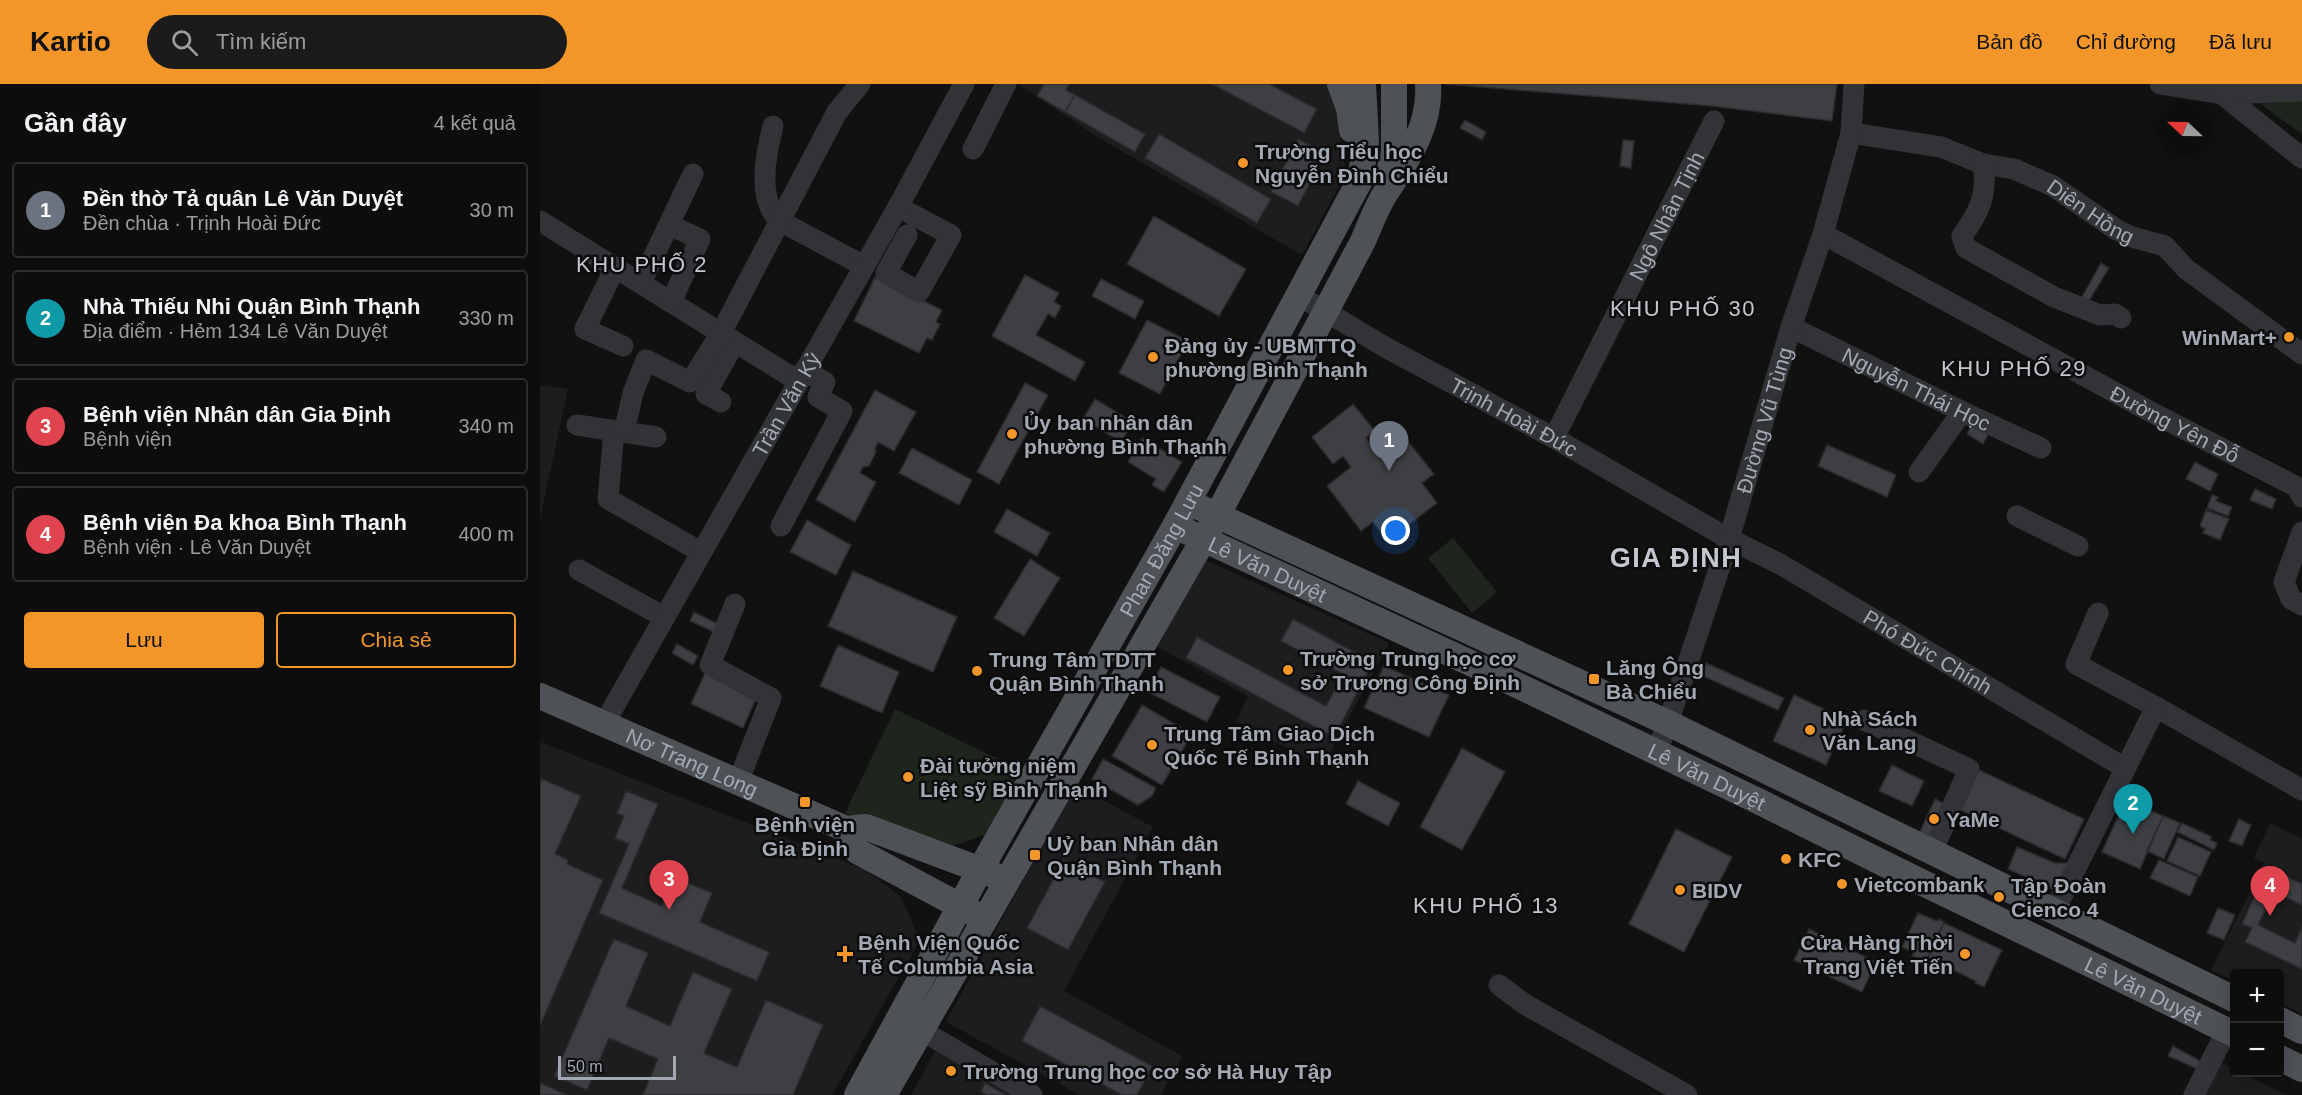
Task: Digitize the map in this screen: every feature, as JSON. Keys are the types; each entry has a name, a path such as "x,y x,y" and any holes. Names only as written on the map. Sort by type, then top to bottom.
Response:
{"main road":[{"path":"1341,84 1349,108 1360,180"},
{"name":"Phan Đăng Lưu","path":"872,1092 980,870 1175,526 1360,180 1366,141 1362,84"},
{"name":"Phan Đăng Lưu","path":"1384,196 1394,151 1394,84"},
{"name":"Phan Đăng Lưu","path":"872,1092 921,1030 1217,516 1363,241 1384,196 1403,168 1420,131 1429,101 1428,84"},
{"name":"Lê Văn Duyệt","path":"1188,502 1668,723 2230,997"},
{"name":"Lê Văn Duyệt","path":"1175,526 1514,684 2230,1032"},
{"path":"1514,684 1527,657"},
{"name":"Nơ Trang Long","path":"540,696 846,829 866,827 1008,881"},
{"path":"846,829 857,852 986,920"},
{"path":"2284,1022 2302,1031"}],"street":[{"path":"721,402 706,394 728,337 780,221 837,112 860,84"},
{"name":"Trần Văn Kỷ","path":"603,724 898,207 964,84"},
{"path":"973,149 1006,84"},
{"name":"Đường Vũ Tùng","path":"1656,753 1729,539 1791,327 1823,234 1851,133 1854,84"},
{"path":"2160,84 2223,94 2302,91"},
{"path":"2223,94 2302,158"},
{"name":"Ngô Nhân Tịnh","path":"1554,438 1714,122"},
{"path":"772,126 765,159 766,195 772,214 780,221 864,266"},
{"name":"Diên Hồng","path":"1851,133 1941,147 1983,164 2014,169 2042,181 2073,199 2117,230 2132,237 2165,246 2186,269 2302,354"},
{"path":"1983,164 1986,179 1979,212 1962,236 1966,248 2054,297 2100,315 2115,314 2121,318"},
{"path":"641,283 693,174"},
{"path":"898,207 951,235 920,292 886,273 907,235"},
{"path":"540,221 728,337 801,376 825,382 818,397 842,411 781,526"},
{"path":"669,225 700,239 672,302"},
{"name":"Đường Yên Đỗ","path":"1823,234 2140,406 2297,488 2302,497"},
{"path":"615,268 585,329 623,346"},
{"name":"Trịnh Hoài Đức","path":"1298,295 1385,347 1554,438 1729,539"},
{"name":"Nguyễn Thái Học","path":"1791,327 1962,412 2041,448"},
{"path":"701,552 608,499 619,432 646,360 690,382 728,337"},
{"path":"1919,472 1962,412"},
{"path":"578,425 656,437"},
{"path":"2017,516 2078,546"},
{"path":"2302,532 2284,582 2291,599 2302,605"},
{"name":"Phó Đức Chính","path":"1729,539 1790,570 2125,768"},
{"path":"579,570 664,617"},
{"path":"735,604 710,665 771,698 738,782"},
{"path":"2098,613 2076,664 2302,790"},
{"path":"2054,912 2156,707"},
{"path":"1864,720 1969,769 1932,852"},
{"path":"1499,985 1526,1005 1687,1095"},
{"path":"921,1030 1032,1095"},
{"path":"2194,1095 2230,1032"}],"shaded area":[{"name":"Trường Tiểu học Nguyễn Đình Chiểu","path":"1018,84 1329,84 1336,108 1346,173 1302,255 1099,138"},
{"path":"2302,100 2302,134 2259,103"},
{"path":"540,385 568,389 540,519"},
{"path":"1453,538 1497,592 1472,613 1428,558"},
{"name":"Trường Trung học cơ sở Trương Công Định","path":"1203,559 1389,643 1323,766 1236,722 1248,696 1152,644"},
{"path":"895,709 1027,773 1004,812 984,835 956,845 912,844 845,813"},
{"path":"540,742 864,869 901,897 920,940 832,1095 540,1095"},
{"path":"1075,785 1153,827 1064,991 1182,1056 1161,1095 1080,1095 946,1022"},
{"path":"2270,823 2302,839 2302,1014 2284,1005 2284,969 2230,969 2230,979 2211,970 2264,863 2254,858"},
{"name":"Trường Trung học cơ sở Hà Huy Tập","path":"937,1047 1019,1095 911,1095"},
{"path":"2218,1061 2230,1067 2230,1077 2249,1077 2287,1095 2201,1095"}],"building":[{"path":"1044,84 1069,84 1066,90 1075,95 1065,112 1037,96"},
{"path":"1212,84 1269,84 1317,109 1304,133"},
{"path":"1445,84 1837,84 1832,121 1712,106"},
{"path":"1075,95 1145,134 1135,152 1065,112"},
{"path":"1465,120 1486,132 1482,140 1460,128"},
{"path":"1159,134 1271,199 1257,223 1145,158"},
{"path":"1298,139 1325,153 1298,206 1271,192"},
{"path":"1623,140 1634,141 1631,168 1620,166"},
{"path":"1154,216 1246,269 1219,316 1127,264"},
{"path":"2101,263 2109,268 2089,301 2082,297"},
{"path":"1025,275 1059,293 1054,302 1061,306 1055,318 1048,314 1036,335 1085,362 1075,381 992,336"},
{"path":"875,277 942,310 936,322 940,324 932,340 927,338 919,353 854,321"},
{"path":"1101,279 1144,301 1135,319 1092,296"},
{"name":"Đảng ủy - UBMTTQ phường Bình Thạnh","path":"1147,320 1188,341 1160,394 1119,373"},
{"name":"Ủy ban nhân dân phường Bình Thạnh","path":"1025,383 1048,395 999,484 977,472"},
{"path":"875,390 916,412 894,451 878,442 869,466 863,467 860,473 876,482 855,522 816,500"},
{"path":"1095,399 1133,422 1121,442 1083,419"},
{"path":"1353,404 1375,431 1366,438 1374,449 1399,430 1434,474 1422,483 1437,503 1388,541 1373,522 1361,531 1327,486 1351,467 1343,456 1333,464 1312,437"},
{"path":"1973,422 1990,431 1983,444 1967,434"},
{"path":"1142,438 1182,462 1164,492 1152,485 1156,479 1128,462"},
{"path":"1827,445 1896,475 1887,497 1818,466"},
{"path":"912,448 972,480 959,505 899,473"},
{"path":"2195,462 2218,474 2210,491 2186,479"},
{"path":"2255,489 2276,499 2272,509 2250,500"},
{"path":"2212,495 2218,497 2216,501 2232,507 2228,516 2207,508"},
{"path":"1007,509 1050,533 1037,556 994,532"},
{"path":"2206,510 2229,519 2220,540 2203,533 2205,529 2200,526"},
{"path":"807,520 851,545 836,575 790,552"},
{"path":"1030,559 1060,578 1024,636 994,618"},
{"path":"853,571 957,617 933,672 828,626"},
{"path":"694,612 720,625 716,633 690,621"},
{"path":"1293,619 1373,662 1334,737 1186,658 1197,637 1326,706 1343,674 1281,641"},
{"path":"677,644 698,656 693,665 672,653"},
{"path":"838,645 899,672 882,713 820,686"},
{"path":"1706,663 1784,698 1778,710 1701,675"},
{"path":"1384,666 1449,695 1429,737 1364,708"},
{"path":"1161,667 1220,697 1207,722 1148,692"},
{"path":"706,671 758,694 743,728 691,704"},
{"name":"Nhà Sách Văn Lang","path":"1794,695 1847,720 1826,765 1773,741"},
{"name":"Trung Tâm Giao Dịch Quốc Tế Binh Thạnh","path":"1142,705 1192,734 1162,785 1112,756"},
{"path":"1462,748 1505,772 1462,850 1420,827"},
{"path":"1103,759 1156,788 1152,796 1138,805 1092,779"},
{"path":"1892,765 1924,781 1912,806 1879,791"},
{"path":"1979,770 2084,819 2065,859 1960,810"},
{"path":"542,779 581,796 555,854 568,860 567,864 603,880 540,1026 540,783"},
{"path":"1358,781 1400,803 1388,826 1346,804"},
{"path":"626,791 658,804 622,888 662,906 674,877 712,893 700,922 769,952 757,981 599,913 629,844 615,838 624,816 617,813"},
{"name":"YaMe","path":"1935,799 1949,806 1934,839 1920,832"},
{"path":"2126,799 2163,816 2140,869 2102,852"},
{"path":"2163,816 2180,823 2164,859 2147,851"},
{"path":"2239,819 2251,825 2242,846 2229,841"},
{"path":"2182,823 2212,837 2210,840 2217,843 2214,850 2177,832"},
{"name":"BIDV","path":"1676,829 1732,857 1684,952 1629,924"},
{"path":"2178,837 2211,852 2200,876 2167,861"},
{"path":"2017,847 2055,863 2071,863 2059,892 2008,869"},
{"path":"1064,860 1105,882 1068,950 1027,928"},
{"path":"2159,860 2198,877 2190,896 2150,878"},
{"path":"2279,873 2302,884 2302,905 2274,892 2258,925 2295,943 2302,927 2302,969 2245,942 2252,928 2242,924 2262,879 2274,884"},
{"path":"2218,908 2235,915 2224,940 2207,933"},
{"path":"1918,913 1944,922 1926,962 1912,956 1914,952 1902,947"},
{"name":"Cửa Hàng Thời Trang Việt Tiến","path":"1944,923 2002,950 1984,987 1928,958"},
{"path":"1809,929 1876,962 1862,992 1794,960"},
{"path":"614,939 648,953 626,1006 670,1026 693,972 732,989 704,1053 737,1067 766,1000 823,1025 793,1095 643,1095 658,1059 609,1038 587,1090 554,1076"},
{"path":"1040,1006 1152,1066 1137,1095 1122,1095 1022,1041"},
{"path":"2173,1046 2204,1063 2200,1070 2168,1056"},
{"path":"540,1083 567,1095 540,1095"},
{"path":"985,1083 1006,1095 987,1095 981,1092"}],"place":[{"name":"Trường Tiểu học Nguyễn Đình Chiểu","path":"1243,163"},
{"name":"WinMart+","path":"2289,337"},
{"name":"Đảng ủy - UBMTTQ phường Bình Thạnh","path":"1153,357"},
{"name":"Ủy ban nhân dân phường Bình Thạnh","path":"1012,434"},
{"name":"Đền thờ Tả quân Lê Văn Duyệt","path":"1389,471"},
{"name":"Trường Trung học cơ sở Trương Công Định","path":"1288,670"},
{"name":"Trung Tâm TDTT Quận Bình Thạnh","path":"977,671"},
{"name":"Lăng Ông Bà Chiểu","path":"1594,679"},
{"name":"Nhà Sách Văn Lang","path":"1810,730"},
{"name":"Trung Tâm Giao Dịch Quốc Tế Binh Thạnh","path":"1152,745"},
{"name":"Đài tưởng niệm Liệt sỹ Bình Thạnh","path":"908,777"},
{"name":"Bệnh viện Gia Định","path":"805,802"},
{"name":"YaMe","path":"1934,819"},
{"name":"Nhà Thiếu Nhi Quận Bình Thạnh","path":"2133,834"},
{"name":"Uỷ ban Nhân dân Quận Bình Thạnh","path":"1035,855"},
{"name":"KFC","path":"1786,859"},
{"name":"Vietcombank","path":"1842,884"},
{"name":"BIDV","path":"1680,890"},
{"name":"Tập Đoàn Cienco 4","path":"1999,897"},
{"name":"Bệnh viện Nhân dân Gia Định","path":"669,910"},
{"name":"Bệnh viện Đa khoa Bình Thạnh","path":"2270,916"},
{"name":"Bệnh Viện Quốc Tế Columbia Asia","path":"845,954"},
{"name":"Cửa Hàng Thời Trang Việt Tiến","path":"1965,954"},
{"name":"Trường Trung học cơ sở Hà Huy Tập","path":"951,1071"}],"district":[{"name":"KHU PHỐ 2","path":"642,264"},
{"name":"KHU PHỐ 30","path":"1683,308"},
{"name":"KHU PHỐ 29","path":"2014,368"},
{"name":"GIA ĐỊNH","path":"1676,558"},
{"name":"KHU PHỐ 13","path":"1486,905"}]}
